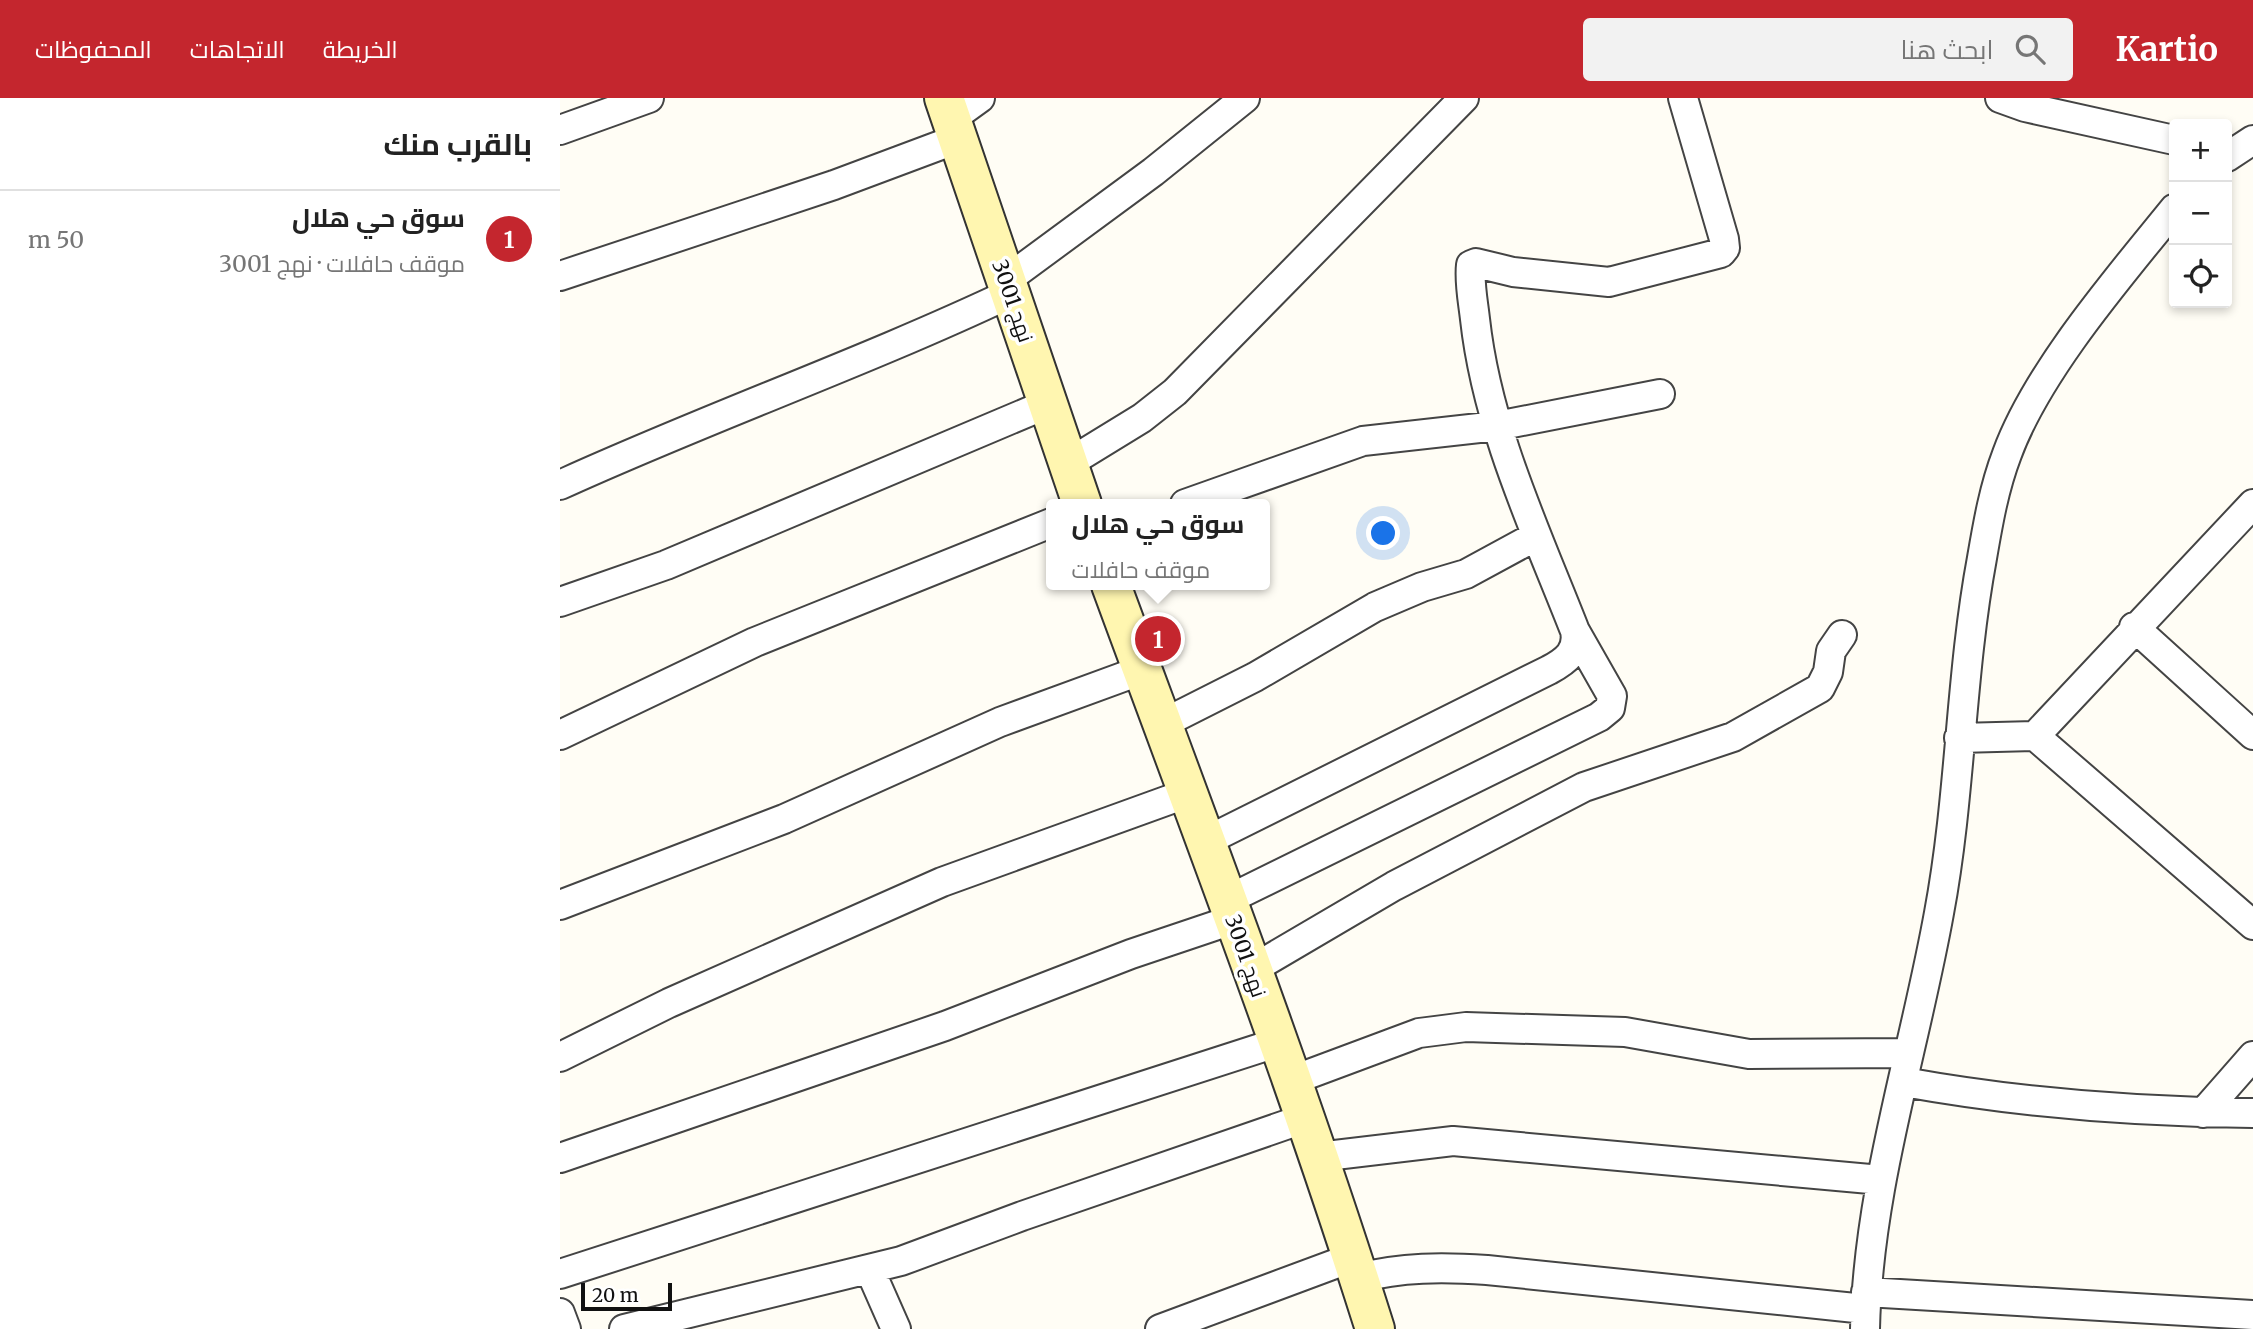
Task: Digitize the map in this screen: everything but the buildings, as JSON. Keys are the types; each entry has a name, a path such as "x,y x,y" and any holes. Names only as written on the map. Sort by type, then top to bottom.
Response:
{"street":[{"path":"560,130 649,98"},
{"path":"562,478 878,353 1008,287 1245,98"},
{"path":"1067,464 1142,418 1175,392 1464,98"},
{"path":"560,1158 932,1030 1131,954 1231,910 1599,717 1610,708 1612,696 1575,631 1536,536 1497,426 1477,339 1471,265 1476,263 1513,272 1609,282 1668,269 1721,253 1725,248 1683,98"},
{"path":"2000,98 2025,107 2169,139"},
{"path":"560,276 834,185 958,114"},
{"name":"نهج 3001","path":"958,114 1008,287 1080,499"},
{"path":"1865,1310 1881,1180 1940,909 1971,618 1992,502 2007,454 2023,417 2068,347 2169,216"},
{"path":"1199,499 1363,442 1497,426 1660,394"},
{"path":"560,602 666,565 1047,404"},
{"path":"2035,736 2134,627 2253,504"},
{"path":"560,735 755,642 1046,525"},
{"path":"1162,724 1255,677 1375,607 1422,587 1466,574 1536,536"},
{"name":"نهج 3001","path":"1113,590 1231,910 1276,1043 1293,1080 1303,1119 1375,1329"},
{"path":"2134,627 2253,735"},
{"path":"1206,841 1562,663 1575,648 1575,631"},
{"path":"1251,970 1394,886 1584,787 1733,737 1820,688 1828,672 1831,651 1842,635"},
{"path":"560,905 784,819 1000,722 1142,670"},
{"path":"1959,738 2035,736 2253,925"},
{"path":"560,1057 669,1003 942,882 1188,793"},
{"path":"1293,1080 1419,1033 1466,1027 1625,1032 1749,1054 1909,1054"},
{"path":"560,1274 1276,1043"},
{"path":"2203,1113 2253,1056"},
{"path":"1903,1082 2053,1105 2253,1113"},
{"path":"624,1329 870,1270 1303,1119"},
{"path":"1318,1157 1453,1140 1881,1180"},
{"path":"1160,1329 1355,1268 1390,1270 1429,1267 1487,1270 1865,1310 2253,1315"},
{"path":"870,1270 896,1329"},
{"path":"560,1313 566,1329"}],"place":[{"name":"سوق حي هلال","path":"1158,639"}]}
